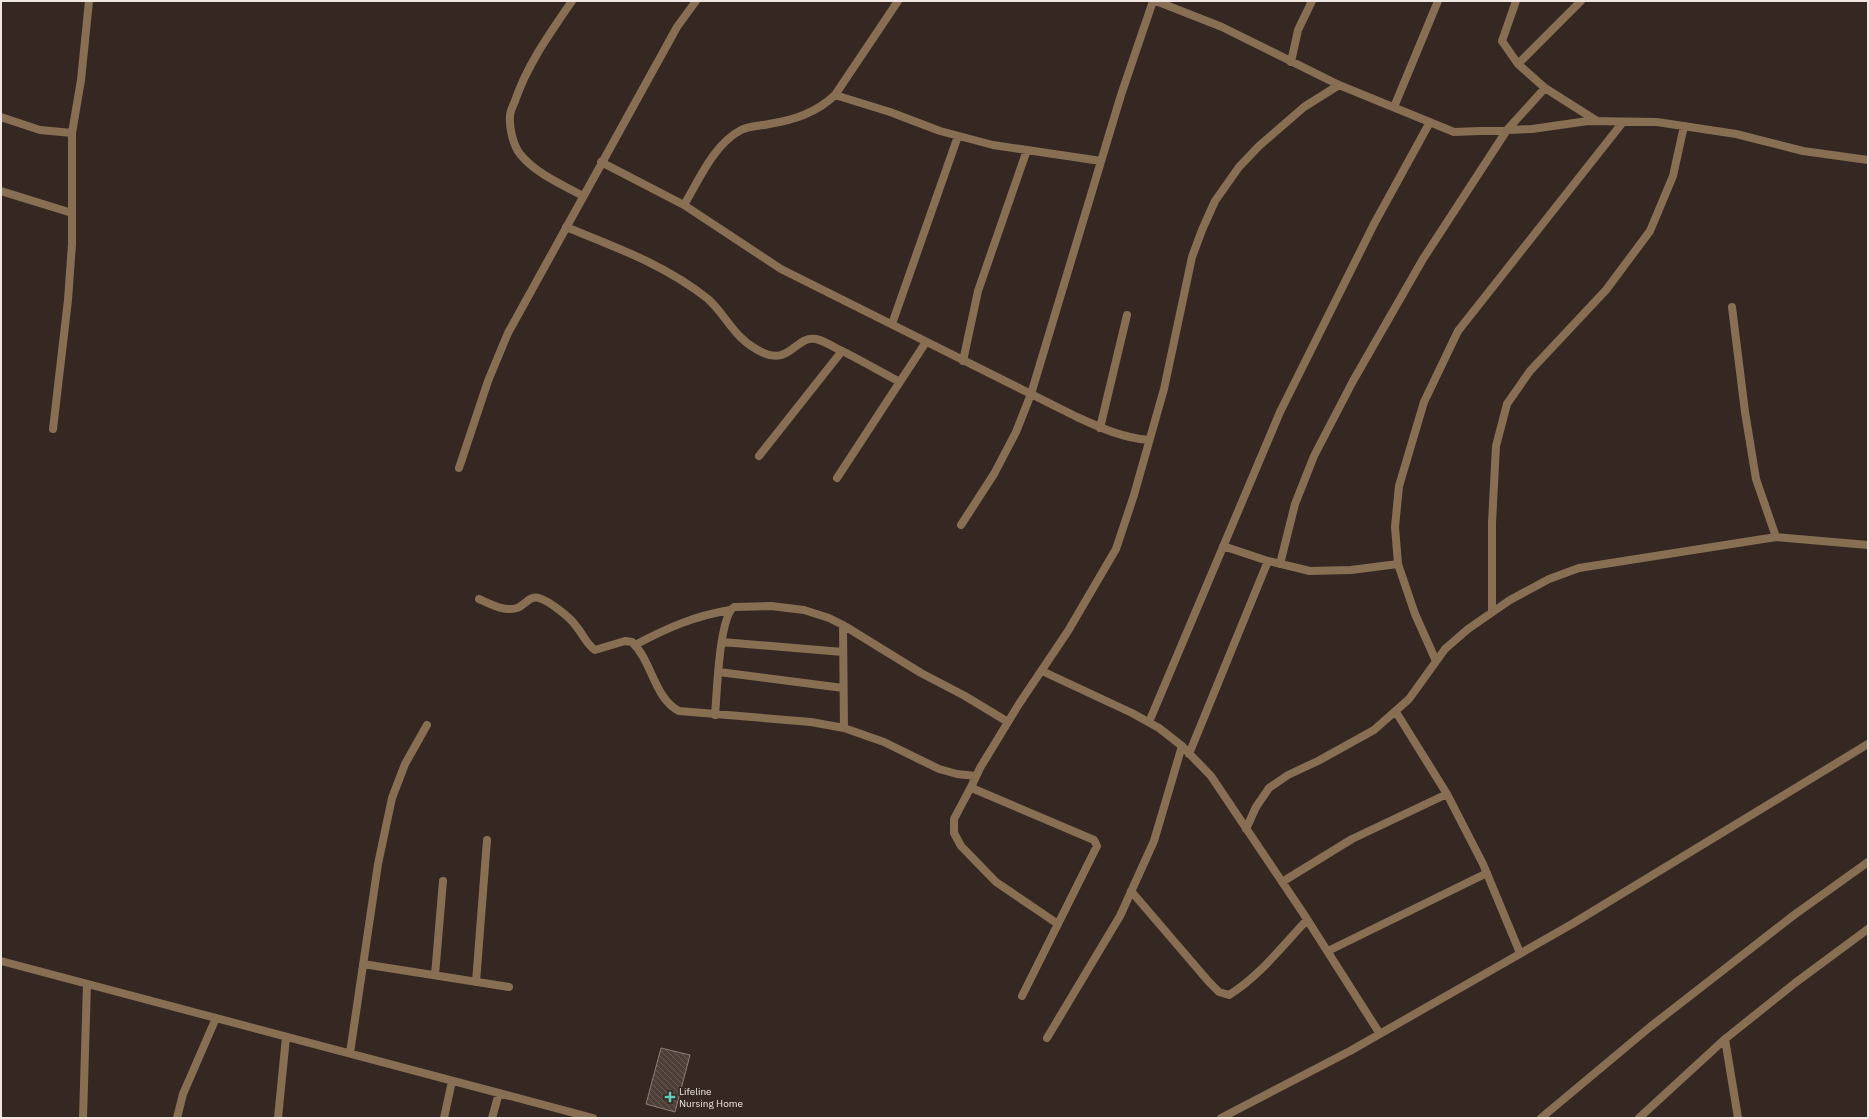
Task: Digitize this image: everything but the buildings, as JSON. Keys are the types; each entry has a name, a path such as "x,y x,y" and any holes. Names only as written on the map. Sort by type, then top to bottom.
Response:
{"street":[{"path":"53,429 68,300 72,244 72,134 81,80 89,1"},
{"path":"572,1 548,36 521,83 510,116 512,137 518,152 526,161 536,169 582,196"},
{"path":"459,468 488,381 508,333 582,196 677,27 696,1"},
{"path":"684,205 713,158 729,138 743,129 802,116 823,107 835,95 898,1"},
{"path":"961,525 994,474 1012,439 1031,394 1121,95 1153,1"},
{"path":"1156,1 1222,27 1339,85 1454,132 1532,129 1597,121 1657,122 1736,134 1803,151 1868,160"},
{"path":"1291,62 1298,30 1312,1"},
{"path":"1394,107 1438,1"},
{"path":"1516,1 1502,40 1518,64 1545,88 1597,121"},
{"path":"1518,64 1581,1"},
{"path":"1058,924 996,882 961,846 954,833 954,819 976,776 1008,722 1098,582 1116,549 1164,389 1192,257 1215,201 1239,167 1259,146 1304,108 1339,85"},
{"path":"1280,564 1295,504 1312,463 1352,382 1423,259 1507,130 1545,88"},
{"path":"835,95 958,136 993,145 1101,161"},
{"path":"1,117 40,130 72,134"},
{"path":"1149,722 1283,405 1374,224 1430,122"},
{"path":"1436,661 1415,614 1398,564 1395,527 1398,486 1424,402 1458,331 1623,122"},
{"path":"1492,611 1492,523 1496,446 1507,404 1530,371 1606,290 1650,231 1672,176 1684,126"},
{"path":"892,324 958,136"},
{"path":"963,361 978,291 1027,150"},
{"path":"601,162 684,205 781,269 1100,428 1132,438 1149,440"},
{"path":"1,191 72,213"},
{"path":"566,227 640,257 672,274 709,300 731,328 756,349 769,355 778,356 808,340 815,339 842,351 900,382"},
{"path":"1732,307 1745,412 1756,479 1776,537"},
{"path":"1100,428 1127,315"},
{"path":"836,478 926,342"},
{"path":"759,456 842,351"},
{"path":"1246,829 1256,806 1269,788 1288,775 1318,761 1374,730 1396,712 1409,698 1427,676 1445,649 1492,611 1549,579 1579,568 1776,537 1868,545"},
{"path":"1223,546 1268,561 1310,571 1351,570 1398,564"},
{"path":"1189,754 1268,561"},
{"path":"479,599 496,606 510,609 517,608 532,598 537,598 562,613 575,624 594,650 625,641 632,642 664,698 673,708 687,713 811,722 844,728 884,742 939,769 957,774 976,776"},
{"path":"635,645 677,624 704,615 730,610 741,606 771,606 804,610 829,618 843,625 907,665 965,696 1008,722"},
{"path":"715,715 724,624 730,610"},
{"path":"843,625 844,728"},
{"path":"722,642 843,652"},
{"path":"1042,671 1132,713 1159,728 1182,746 1210,776 1308,920 1380,1034"},
{"path":"719,672 843,688"},
{"path":"1396,712 1447,794 1486,873 1520,953"},
{"path":"350,1053 378,864 392,798 405,764 428,725"},
{"path":"1221,1118 1380,1034 1653,875 1868,744"},
{"path":"1047,1038 1120,916 1132,891 1154,841 1182,746"},
{"path":"972,785 974,789 1094,840 1097,846 1022,996"},
{"path":"1282,882 1352,839 1447,794"},
{"path":"476,982 487,840"},
{"path":"1541,1118 1650,1027 1794,915 1868,862"},
{"path":"1328,951 1486,873"},
{"path":"435,975 443,882"},
{"path":"1132,891 1209,982 1219,992 1229,994 1239,989 1308,920"},
{"path":"1639,1118 1725,1039 1795,983 1868,929"},
{"path":"1,961 593,1118"},
{"path":"363,964 509,987"},
{"path":"83,1118 87,984"},
{"path":"177,1118 183,1094 216,1018"},
{"path":"278,1118 286,1037"},
{"path":"1725,1039 1738,1118"},
{"path":"444,1118 452,1080"},
{"path":"492,1118 499,1093"}],"place":[{"name":"Lifeline Nursing Home","path":"670,1097"}]}
